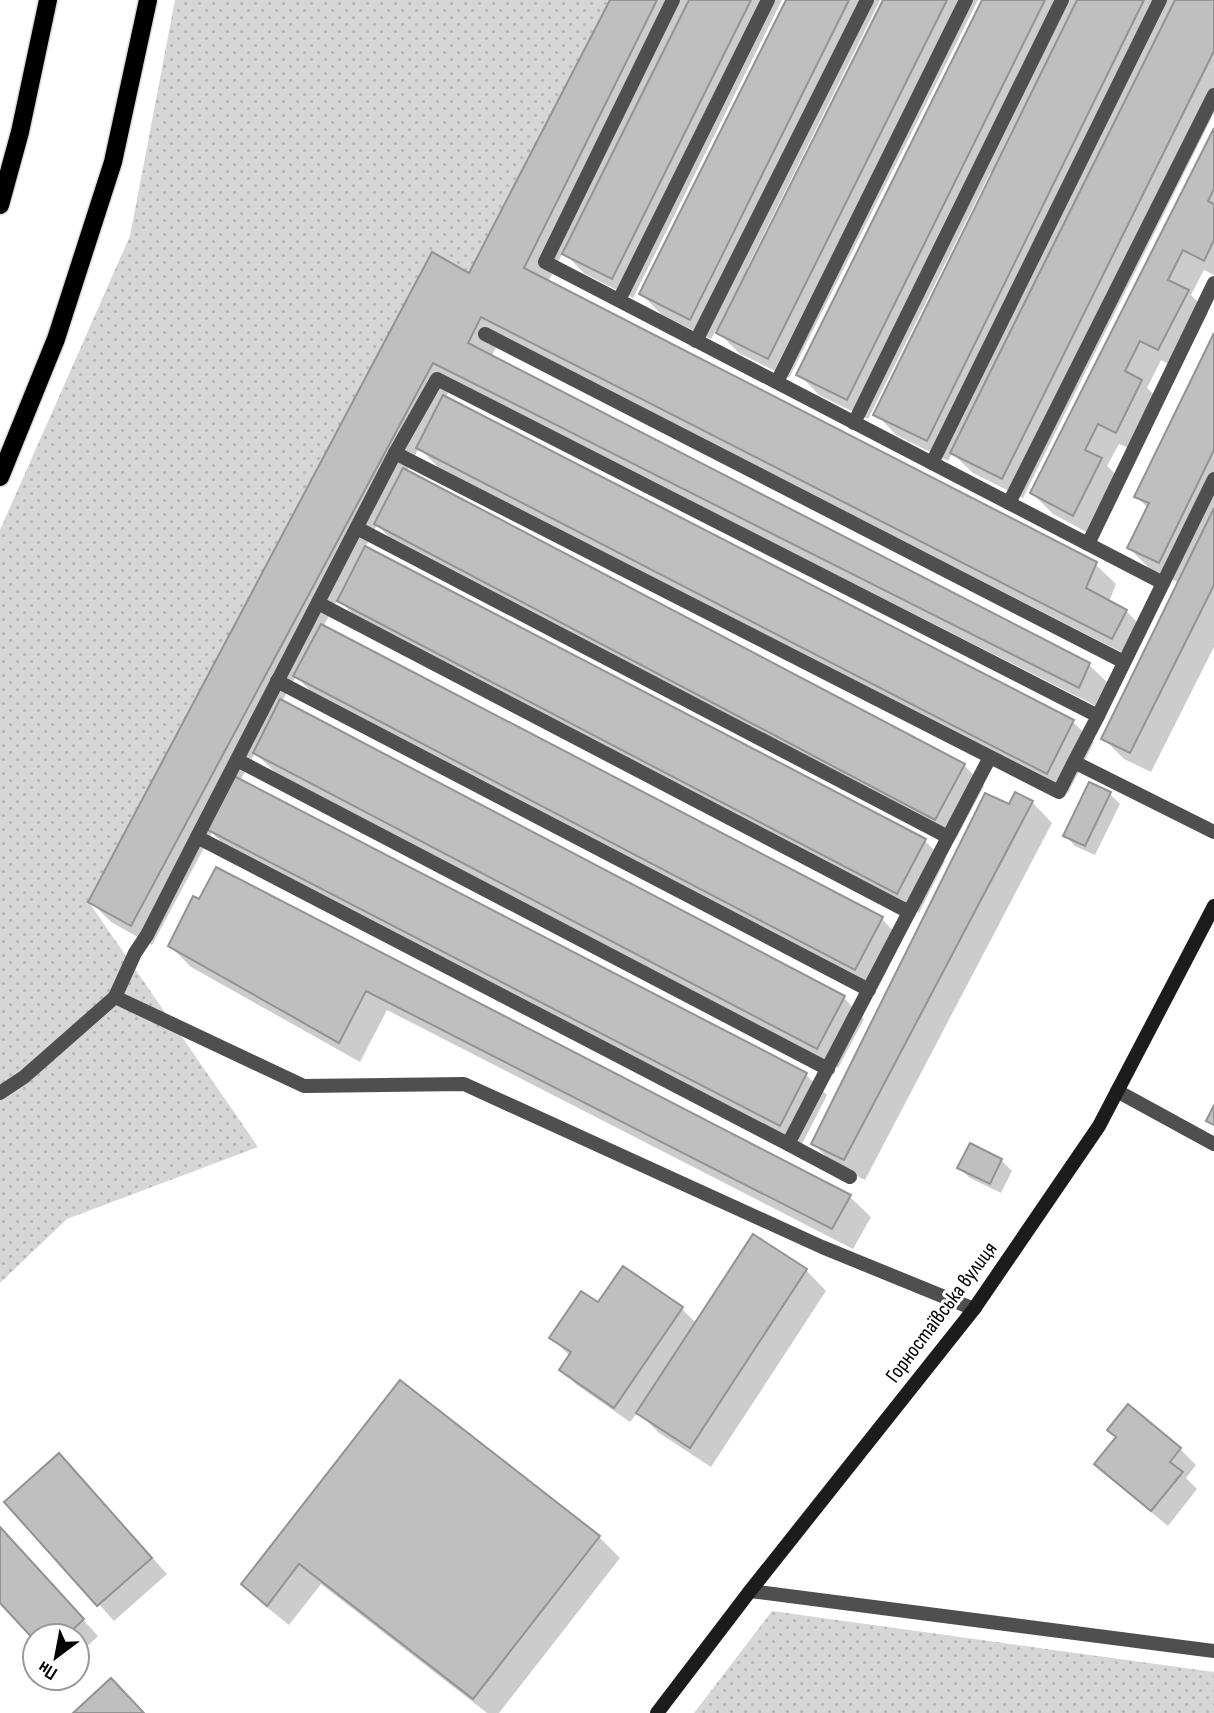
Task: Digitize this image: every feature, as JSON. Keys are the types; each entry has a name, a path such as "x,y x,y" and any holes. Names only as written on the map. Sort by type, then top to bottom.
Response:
{"main road":[{"path":"0,205 20,132 48,0"},
{"path":"0,477 56,339 113,162 149,0"},
{"name":"Горностаївська вулиця","path":"657,1713 750,1591 974,1309 1099,1126 1214,906"}],"street":[{"path":"673,0 545,262 1163,583"},
{"path":"619,300 768,0"},
{"path":"696,341 867,0"},
{"path":"776,382 965,0"},
{"path":"854,423 1062,0"},
{"path":"932,463 1160,0"},
{"path":"1009,503 1214,95"},
{"path":"1088,544 1214,283"},
{"path":"485,334 1124,662"},
{"path":"0,1093 24,1077 115,997 135,953 147,935 395,453 437,379 1098,716"},
{"path":"395,453 1059,792 1214,479"},
{"path":"357,528 948,836"},
{"path":"318,603 909,912"},
{"path":"277,681 869,990"},
{"path":"788,1144 990,757"},
{"path":"237,760 828,1069"},
{"path":"1074,762 1214,832"},
{"path":"197,837 850,1177"},
{"path":"115,997 304,1086 464,1084 822,1247 974,1309"},
{"path":"1117,1091 1214,1144"},
{"path":"750,1591 1214,1651"}],"shaded area":[{"path":"175,0 610,0 469,273 432,253 88,901 258,1147 67,1219 0,1283 0,530 130,236"},
{"path":"772,1611 1214,1672 1214,1713 694,1713"}],"building":[{"path":"610,0 657,0 524,268 1097,562 1086,588 1127,610 1112,639 481,317 468,343 1090,663 1079,688 433,363 131,926 88,902 432,252 469,273"},
{"path":"689,0 751,0 612,279 562,254"},
{"path":"786,0 849,0 690,320 639,294"},
{"path":"883,0 947,0 768,359 716,333"},
{"path":"982,0 1045,0 847,400 796,375"},
{"path":"1077,0 1144,0 927,441 873,415"},
{"path":"1175,0 1214,0 1214,51 1002,479 950,453"},
{"path":"1214,128 1214,189 1208,201 1214,204 1214,240 1204,261 1183,250 1168,280 1189,290 1158,350 1140,341 1125,371 1142,380 1116,433 1098,424 1085,450 1102,458 1073,516 1030,493"},
{"path":"1214,333 1214,450 1159,563 1127,548 1149,503 1134,497"},
{"path":"443,395 1074,720 1047,774 416,448"},
{"path":"403,468 965,764 935,820 374,524"},
{"path":"1214,508 1214,585 1130,753 1101,739"},
{"path":"365,546 926,839 897,894 337,601"},
{"path":"321,624 883,917 855,970 293,676"},
{"path":"280,699 845,996 817,1049 253,753"},
{"path":"234,776 807,1073 780,1126 206,829"},
{"path":"1089,782 1111,792 1085,846 1063,836"},
{"path":"1015,792 1033,801 844,1160 811,1144 985,793 1009,804"},
{"path":"216,867 851,1195 832,1229 366,991 339,1043 168,946 193,896 199,899"},
{"path":"1214,1105 1214,1125 1206,1121"},
{"path":"970,1143 1002,1159 990,1184 957,1168"},
{"path":"753,1234 807,1269 690,1448 636,1413"},
{"path":"623,1266 683,1307 614,1408 559,1370 571,1352 549,1338 581,1291 598,1302"},
{"path":"400,1380 600,1536 473,1699 299,1564 267,1606 241,1584"},
{"path":"1128,1404 1181,1448 1170,1462 1183,1472 1151,1511 1094,1464 1116,1437 1107,1430"},
{"path":"59,1453 152,1558 97,1606 4,1502"},
{"path":"0,1527 84,1619 81,1622 21,1622 21,1626 0,1603"},
{"path":"111,1678 144,1713 73,1713"}]}
